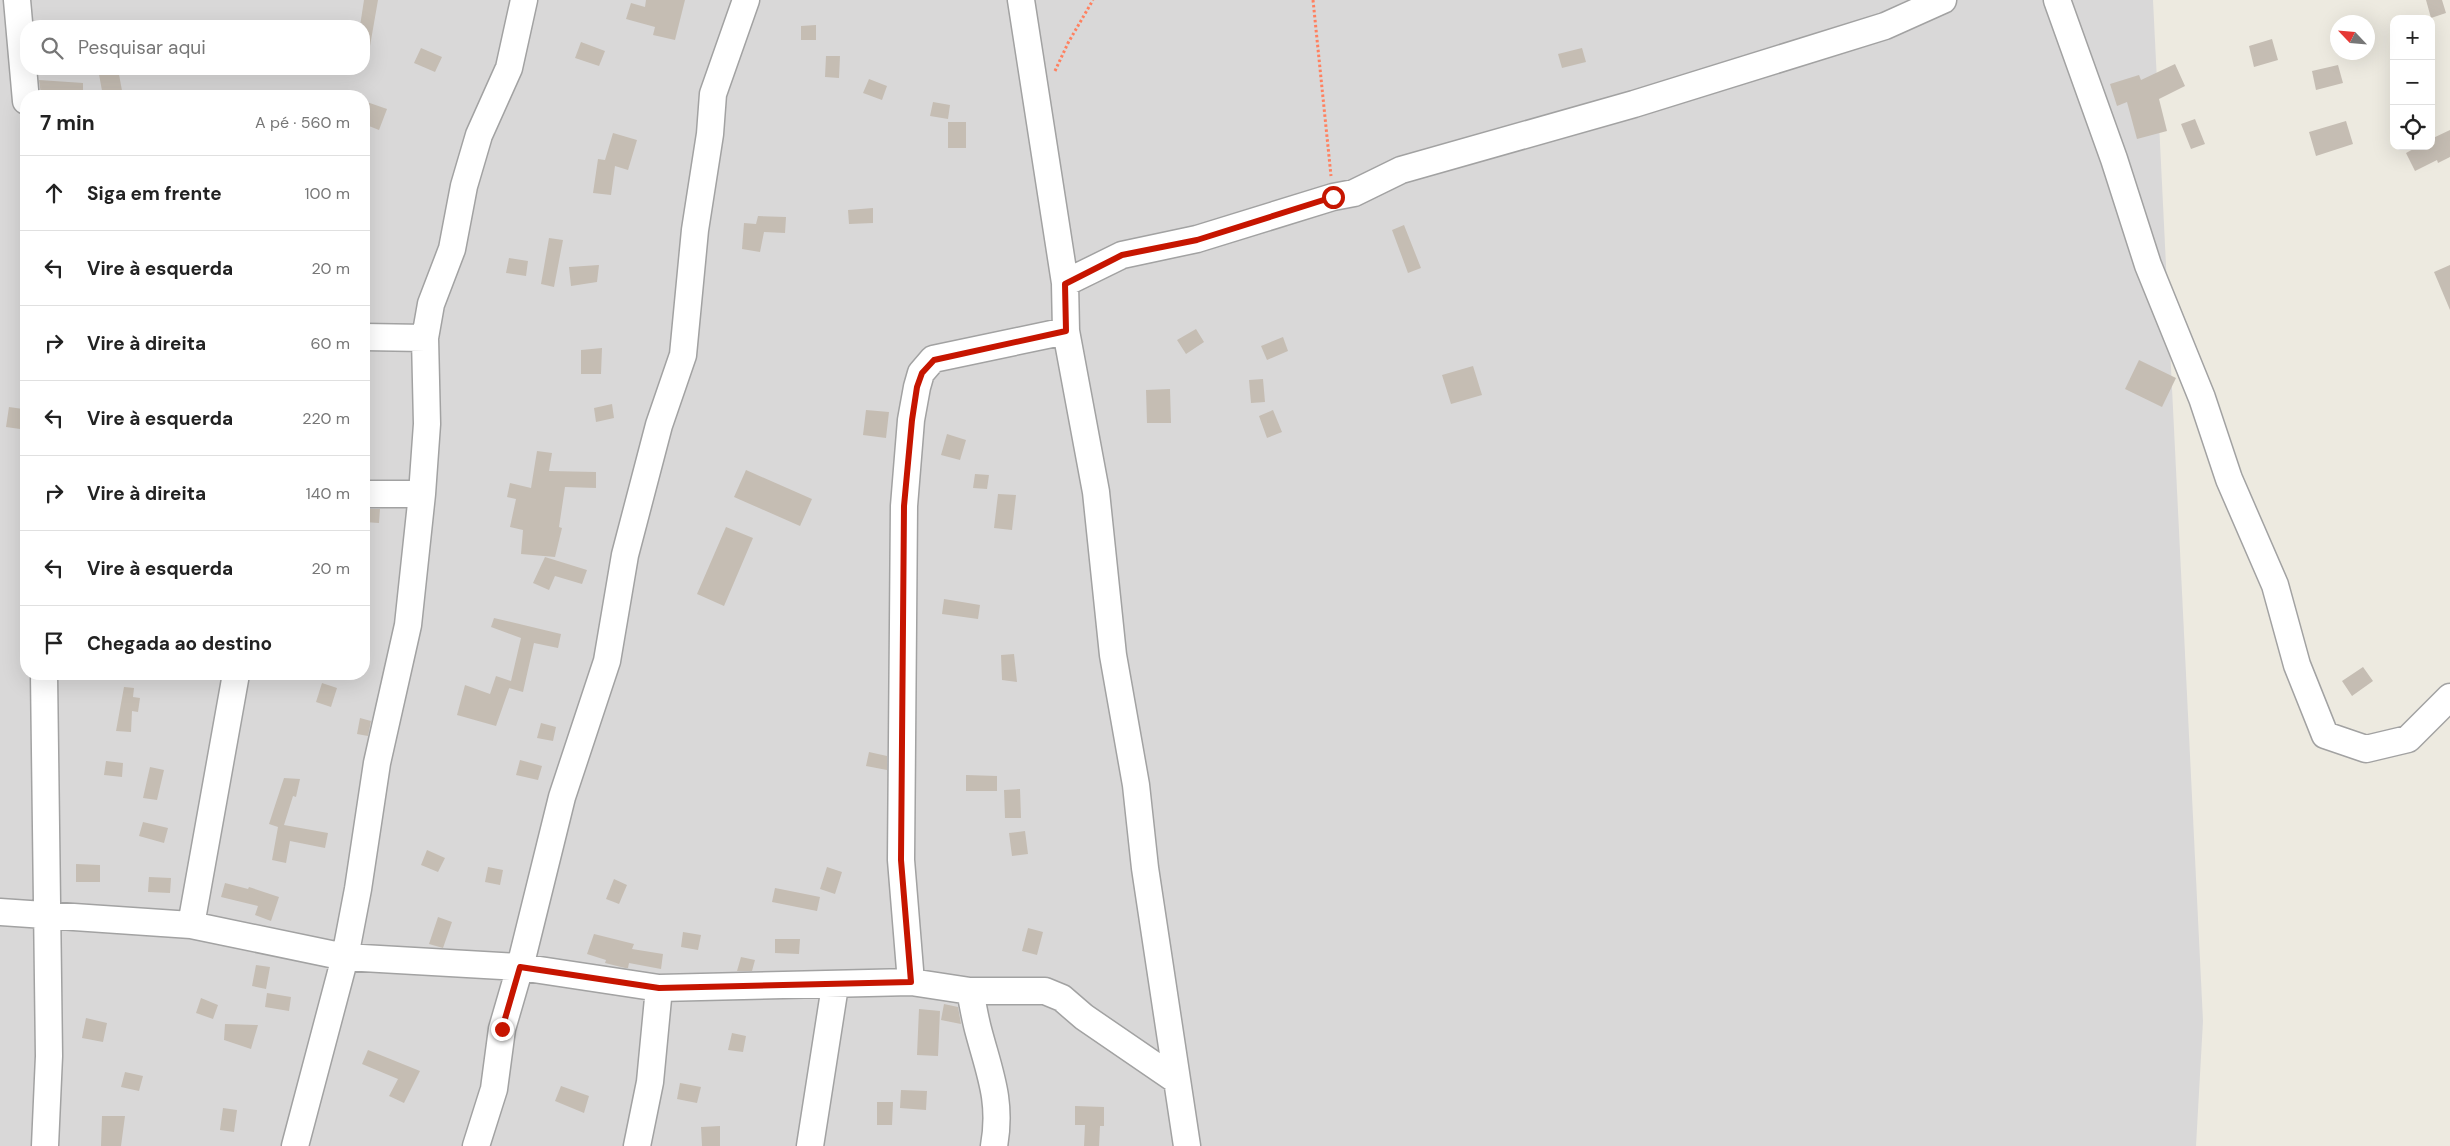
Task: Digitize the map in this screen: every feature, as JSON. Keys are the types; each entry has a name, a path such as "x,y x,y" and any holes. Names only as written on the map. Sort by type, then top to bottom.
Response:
{"street":[{"path":"17,0 20,34"},
{"path":"294,1146 345,956 377,763 408,625 422,494 427,424 425,338 431,304 452,249 464,186 479,135 509,68 524,0"},
{"path":"476,1146 494,1089 502,1029 520,967 562,797 607,661 625,555 659,425 683,355 695,230 710,134 713,94 746,0"},
{"path":"1021,0 1065,284 1066,331 1096,492 1113,655 1136,785 1145,868 1187,1146"},
{"path":"1065,284 1122,255 1197,240 1333,197 1354,193 1401,170 1634,104 1885,26 1943,0"},
{"path":"2057,0 2114,159 2148,265 2202,398 2229,479 2275,585 2297,665 2325,735 2366,749 2408,739 2450,697"},
{"path":"24,75 25,90"},
{"path":"911,982 901,860 902,695 904,506 917,387 922,373 934,360 1066,331"},
{"path":"370,336 425,338"},
{"path":"370,494 422,494"},
{"path":"44,680 49,916 49,1056 45,1146"},
{"path":"191,926 235,680"},
{"path":"0,912 191,926 345,956 520,967 659,988 835,986 911,982 970,991 1045,991 1062,998 1084,1017 1176,1080"},
{"path":"810,1146 835,986"},
{"path":"637,1146 650,1082 659,988"},
{"path":"970,991 978,1032 994,1084 997,1129 994,1146"}],"path":[{"path":"1052,76 1068,43 1093,0"},
{"path":"1313,0 1333,197"}],"shaded area":[{"path":"0,0 2153,0 2203,1021 2196,1146 0,1146"}],"building":[{"path":"364,0 378,0 370,46 370,20 361,20"},
{"path":"646,0 685,0 675,40 653,35 655,27 626,19 631,3 645,7"},
{"path":"2426,0 2442,0 2446,13 2435,17 2435,15 2430,15"},
{"path":"816,25 816,40 801,40 801,26"},
{"path":"2272,39 2278,60 2254,67 2249,46"},
{"path":"581,42 605,51 599,66 575,58"},
{"path":"421,48 442,57 435,72 414,63"},
{"path":"1582,48 1586,62 1562,68 1558,54"},
{"path":"826,56 840,56 839,78 825,77"},
{"path":"2175,64 2185,86 2159,99 2167,131 2137,139 2127,102 2117,106 2110,84 2139,75 2141,80"},
{"path":"2338,65 2343,83 2316,90 2312,71"},
{"path":"99,75 119,75 122,90 102,90"},
{"path":"869,79 887,86 882,100 863,93"},
{"path":"39,80 83,83 83,90 40,90"},
{"path":"933,102 950,105 948,119 930,116"},
{"path":"370,103 387,109 379,130 370,126"},
{"path":"2195,119 2205,144 2191,149 2181,124"},
{"path":"2346,121 2353,144 2316,156 2309,132"},
{"path":"948,122 966,122 966,148 948,148"},
{"path":"2450,130 2450,157 2438,163 2437,160 2415,171 2406,153 2412,150 2435,150 2435,137"},
{"path":"613,133 637,140 628,170 615,166 611,195 593,193 598,159 605,160"},
{"path":"873,208 873,223 849,224 848,210"},
{"path":"758,216 786,217 785,233 764,232 760,252 742,249 744,223 756,224"},
{"path":"1404,225 1421,268 1408,273 1392,230"},
{"path":"549,238 563,240 554,287 541,284"},
{"path":"509,258 528,261 526,276 506,273"},
{"path":"599,265 597,282 571,286 569,267"},
{"path":"2450,265 2450,310 2434,272"},
{"path":"1196,329 1204,342 1186,354 1177,340"},
{"path":"1283,337 1288,351 1267,360 1261,346"},
{"path":"602,348 601,374 581,374 581,350"},
{"path":"2139,360 2176,378 2162,407 2125,389"},
{"path":"1473,366 1482,395 1451,404 1442,375"},
{"path":"1263,379 1265,402 1251,403 1249,380"},
{"path":"1170,389 1171,423 1147,423 1146,390"},
{"path":"612,404 614,418 596,422 594,408"},
{"path":"9,407 20,409 20,429 6,427"},
{"path":"866,410 889,412 886,438 863,435"},
{"path":"1273,410 1282,432 1267,438 1259,416"},
{"path":"947,434 966,440 960,460 941,455"},
{"path":"537,451 552,453 549,471 596,472 596,488 565,487 559,527 562,528 555,557 521,554 523,530 510,527 516,499 507,497 510,483 531,488"},
{"path":"746,470 812,499 800,526 734,497"},
{"path":"975,474 989,475 987,489 973,488"},
{"path":"998,494 1016,495 1012,530 994,528"},
{"path":"370,509 380,509 379,523 370,522"},
{"path":"726,527 753,538 724,606 697,594"},
{"path":"545,557 587,570 582,584 555,576 549,590 533,583"},
{"path":"944,599 980,605 978,619 942,614"},
{"path":"494,618 561,634 558,648 534,643 523,692 509,688 496,726 457,715 465,685 490,694 496,676 511,681 521,638 491,627"},
{"path":"1014,654 1017,682 1002,680 1001,655"},
{"path":"2363,667 2373,681 2352,696 2342,681"},
{"path":"322,683 337,688 331,707 316,702"},
{"path":"124,687 134,688 133,697 140,698 138,712 132,711 131,732 116,731"},
{"path":"360,718 371,721 368,736 357,734"},
{"path":"541,723 556,727 553,741 537,738"},
{"path":"869,752 887,756 887,770 866,766"},
{"path":"520,760 542,766 538,780 516,775"},
{"path":"106,761 123,763 122,777 104,775"},
{"path":"150,767 164,770 157,800 143,798"},
{"path":"966,775 997,776 997,791 966,791"},
{"path":"284,778 300,779 296,797 293,796 284,825 328,833 325,848 290,841 286,863 272,860 278,827 269,824"},
{"path":"1020,789 1021,818 1005,818 1004,790"},
{"path":"143,822 168,828 164,843 139,836"},
{"path":"1025,831 1028,854 1012,856 1009,833"},
{"path":"427,850 445,858 438,872 421,865"},
{"path":"76,864 100,865 100,882 76,882"},
{"path":"488,867 503,870 500,885 485,882"},
{"path":"827,867 842,872 835,894 820,889"},
{"path":"149,877 171,878 170,893 148,892"},
{"path":"614,879 627,885 619,904 606,899"},
{"path":"225,883 248,889 249,887 279,897 271,921 255,915 258,906 221,897"},
{"path":"775,888 820,897 817,911 772,902"},
{"path":"438,917 452,922 443,948 429,944"},
{"path":"1028,928 1043,932 1037,955 1022,951"},
{"path":"683,932 701,935 698,950 681,947"},
{"path":"594,934 634,944 632,949 663,954 661,969 629,963 628,968 625,968 605,963 606,960 587,954"},
{"path":"775,939 800,939 799,954 775,953"},
{"path":"741,957 755,960 752,971 737,971"},
{"path":"256,965 270,967 266,989 252,986"},
{"path":"267,993 291,997 289,1011 265,1007"},
{"path":"201,998 218,1005 213,1019 196,1013"},
{"path":"944,1004 958,1007 961,1024 941,1020"},
{"path":"919,1009 940,1011 938,1056 917,1055"},
{"path":"86,1018 107,1023 103,1042 82,1038"},
{"path":"225,1024 258,1025 251,1049 224,1040"},
{"path":"732,1033 746,1036 743,1052 728,1050"},
{"path":"368,1050 420,1071 404,1103 389,1096 398,1079 362,1064"},
{"path":"125,1072 143,1076 139,1091 121,1087"},
{"path":"680,1083 701,1087 697,1103 677,1099"},
{"path":"561,1086 589,1096 584,1113 555,1101"},
{"path":"901,1090 927,1091 926,1110 900,1108"},
{"path":"877,1102 893,1102 892,1125 877,1125"},
{"path":"1075,1106 1104,1107 1104,1126 1100,1126 1099,1146 1084,1146 1085,1125 1075,1125"},
{"path":"223,1108 237,1110 234,1132 220,1130"},
{"path":"102,1116 125,1116 121,1146 101,1146"},
{"path":"720,1126 720,1146 702,1146 701,1127"}],"route":[{"path":"502,1029 520,967 659,988 835,986 911,982 901,860 904,506 912,420 917,387 922,373 934,360 960,352 1066,331 1065,284 1122,255 1197,240 1333,197"}]}
